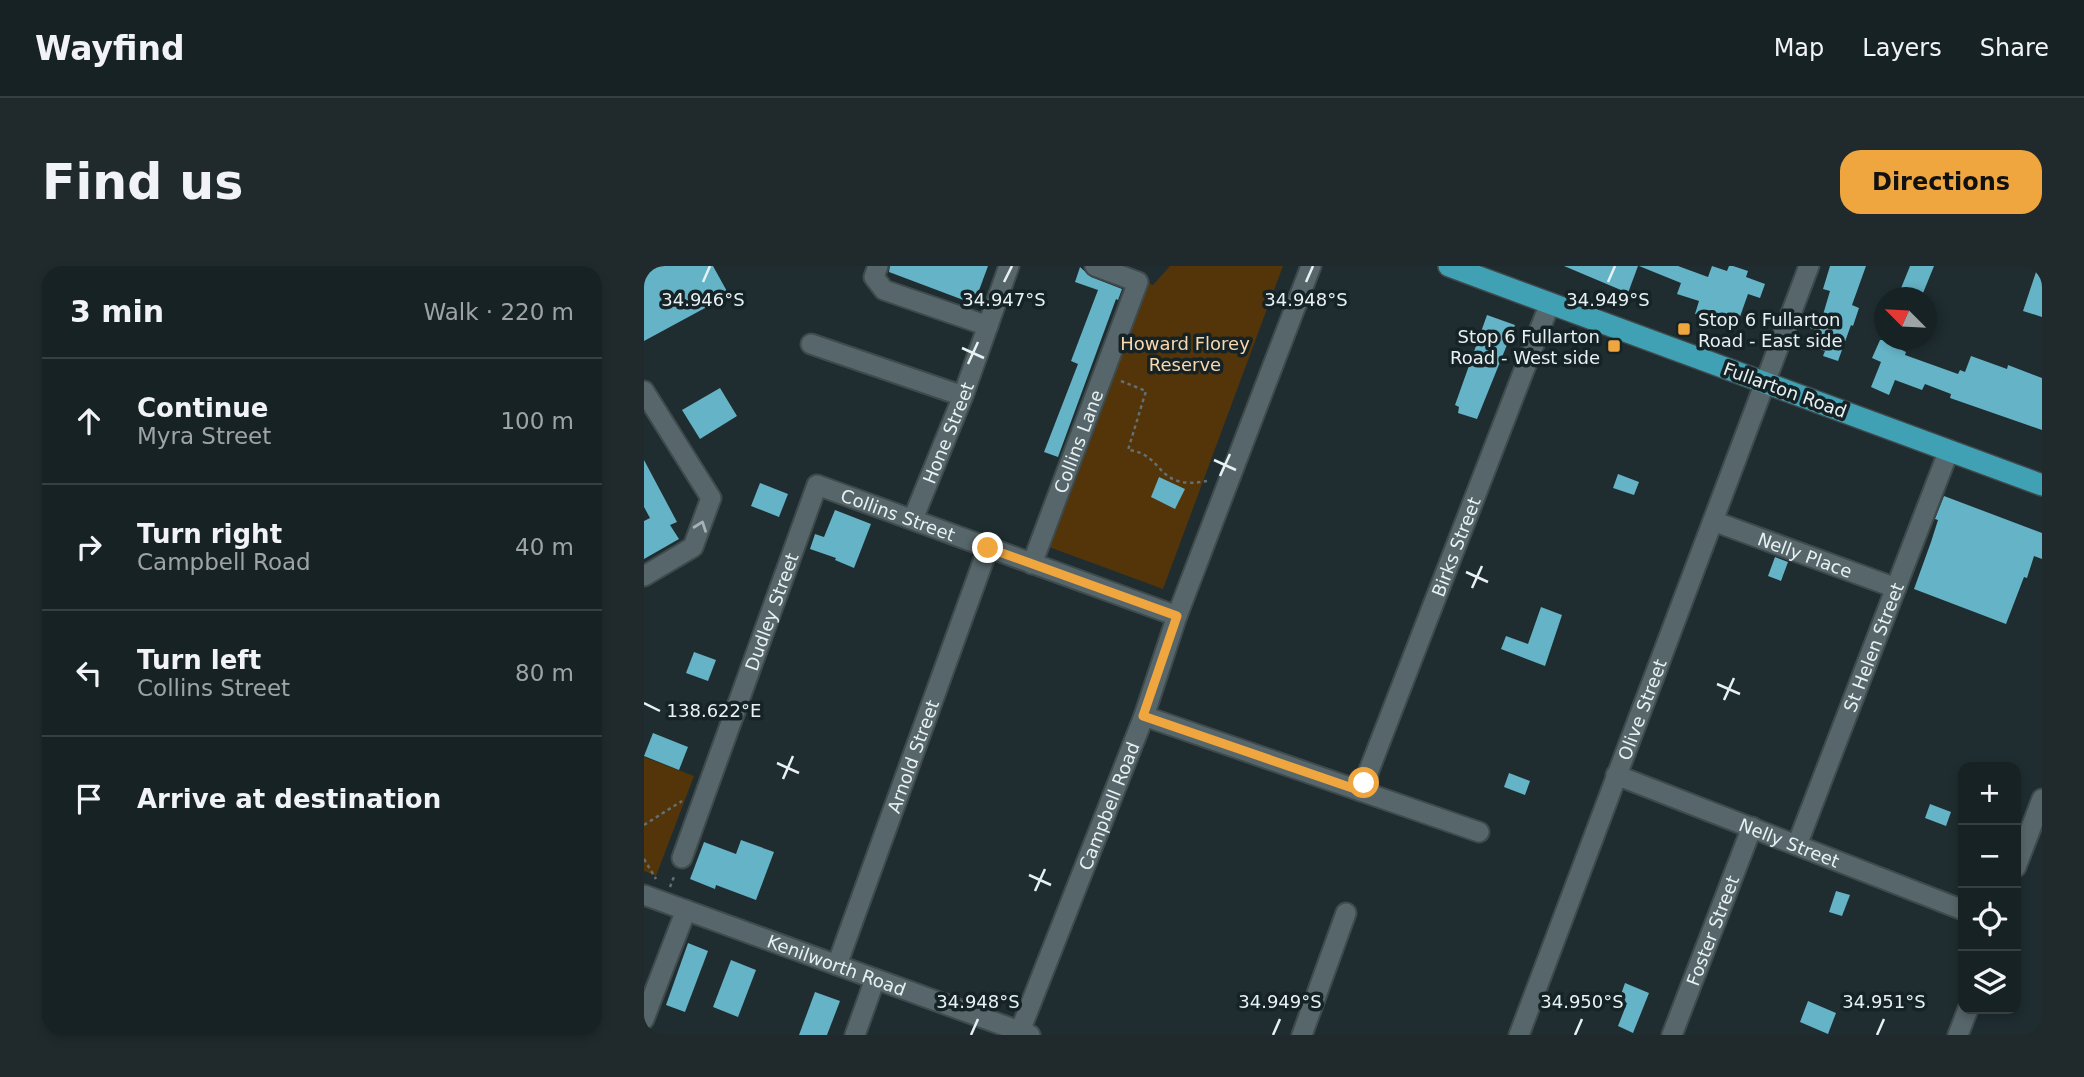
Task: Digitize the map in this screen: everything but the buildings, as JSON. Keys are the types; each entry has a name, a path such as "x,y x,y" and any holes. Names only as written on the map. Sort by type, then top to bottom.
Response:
{"main road":[{"name":"Fullarton Road","path":"1460,268 2042,485"}],"street":[{"path":"878,266 874,277 884,290 988,326"},
{"name":"Hone Street","path":"913,519 963,397 1009,266"},
{"name":"Collins Lane","path":"1032,564 1141,274 1095,266"},
{"name":"Campbell Road","path":"1025,1033 1143,716 1177,616 1311,266"},
{"name":"Olive Street","path":"1520,1035 1809,266"},
{"name":"Birks Street","path":"1361,791 1550,303"},
{"path":"811,344 963,397"},
{"path":"644,391 711,498 693,547 644,576"},
{"name":"St Helen Street","path":"1797,845 1949,450"},
{"name":"Collins Street","path":"817,485 1177,616"},
{"name":"Dudley Street","path":"682,858 817,485"},
{"name":"Nelly Place","path":"1713,521 1896,588"},
{"name":"Arnold Street","path":"837,965 988,548"},
{"path":"1143,716 1479,832"},
{"name":"Nelly Street","path":"1616,775 1958,907"},
{"path":"2021,854 2042,800"},
{"name":"Foster Street","path":"1672,1035 1752,827"},
{"name":"Kenilworth Road","path":"650,887 664,902 1025,1033"},
{"path":"644,1020 686,910"},
{"path":"1302,1035 1346,913"},
{"path":"855,1035 875,979"},
{"path":"1958,1035 1966,1014"}],"path":[{"path":"1121,381 1146,391 1128,450 1144,453 1161,472 1179,482 1207,481"},
{"path":"644,825 682,801"},
{"path":"664,902 682,858"},
{"path":"644,859 650,887"}],"green space":[{"name":"Howard Florey Reserve","path":"1170,266 1283,266 1163,589 1049,547 1145,281 1153,285"},
{"path":"644,757 694,776 656,876 644,871"}],"place":[{"name":"Stop 6 Fullarton Road - East side","path":"1684,329"},
{"name":"Stop 6 Fullarton Road - West side","path":"1614,346"}],"route":[{"path":"988,548 1177,616 1143,716 1361,791 1364,783"}]}
